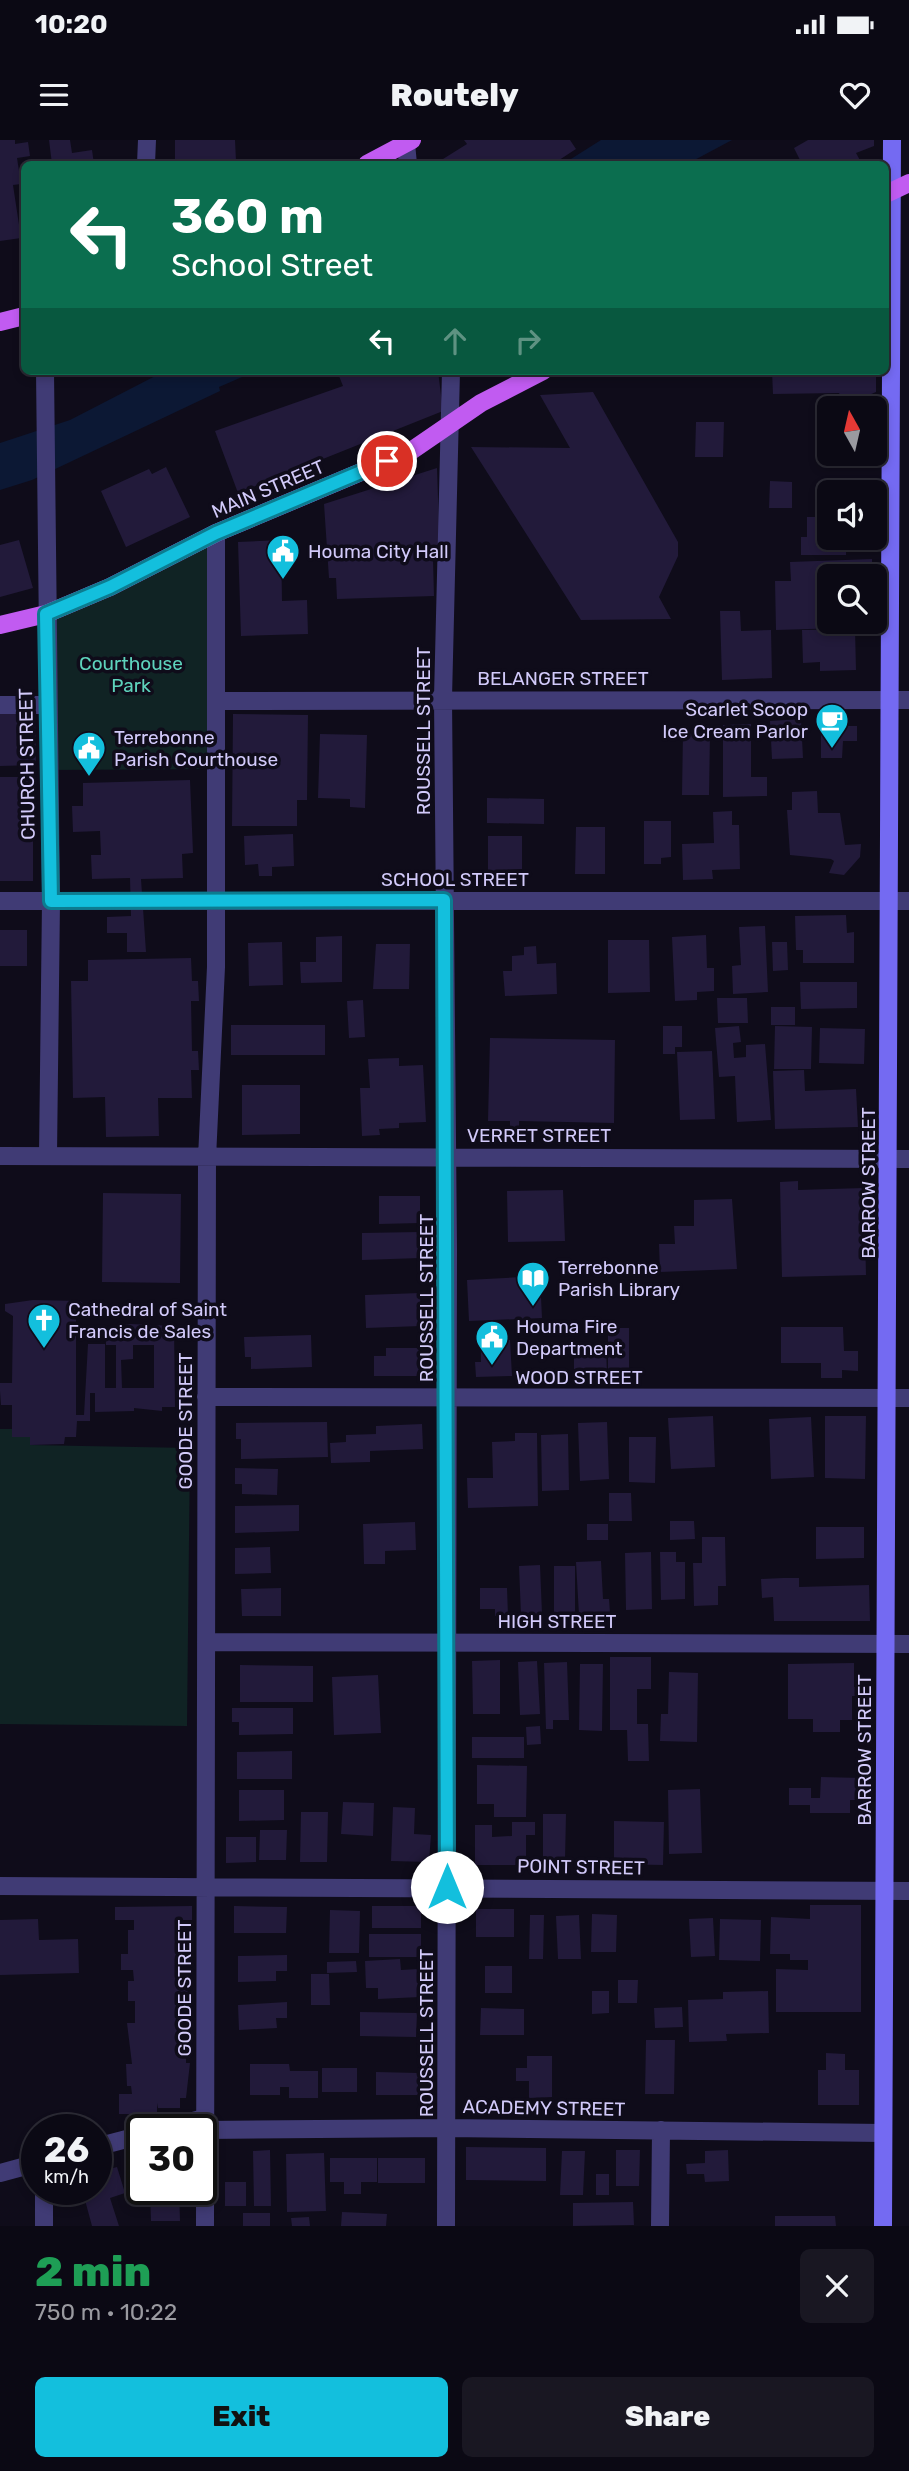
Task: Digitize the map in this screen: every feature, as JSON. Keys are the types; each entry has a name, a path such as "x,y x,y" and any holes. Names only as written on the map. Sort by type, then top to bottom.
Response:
{"main road":[{"name":"BARROW STREET","path":"883,2226 890,700 896,189 892,140"},
{"path":"373,161 409,142"},
{"path":"0,322 21,317"},
{"name":"MAIN STREET","path":"0,625 46,614 110,587 216,533 411,451 452,422 536,375"}],"street":[{"path":"146,140 146,161"},
{"path":"408,161 409,142"},
{"name":"CHURCH STREET","path":"45,375 46,705 51,901 48,1156"},
{"name":"ROUSSELL STREET","path":"446,2226 448,1642 443,698 451,375"},
{"name":"GOODE STREET","path":"204,2114 207,1158 216,899 216,533"},
{"name":"BELANGER STREET","path":"216,701 443,698 909,700"},
{"path":"0,705 46,705"},
{"name":"SCHOOL STREET","path":"0,901 909,901"},
{"name":"VERRET STREET","path":"0,1156 909,1159"},
{"name":"WOOD STREET","path":"206,1397 909,1398"},
{"name":"HIGH STREET","path":"206,1642 909,1644"},
{"name":"POINT STREET","path":"0,1886 909,1891"},
{"name":"ACADEMY STREET","path":"217,2124 883,2133"},
{"path":"660,2226 661,2130"},
{"path":"0,2173 21,2167"},
{"path":"44,2205 44,2226"},
{"name":"GOODE STREET","path":"205,2205 205,2226"}],"green space":[{"name":"Courthouse Park","path":"216,533 216,769 48,770 46,614"},
{"path":"0,1429 12,1429 12,1437 30,1437 30,1445 190,1448 187,1726 0,1724"}],"water":[{"path":"601,140 732,140 693,161 568,161"},
{"path":"157,375 247,375 219,387 220,391 32,480 0,490 0,443 70,420"}],"building":[{"path":"0,140 15,140 15,144 28,142 30,156 17,158 21,184 13,185 21,238 0,241"},
{"path":"49,140 70,140 72,153 92,150 94,161 52,161"},
{"path":"175,140 235,140 236,161 175,161"},
{"path":"464,140 570,140 576,149 558,161 444,161 443,159 467,144"},
{"path":"808,140 874,140 874,146 856,153 860,161 800,161 794,148"},
{"path":"339,375 438,375 443,411 238,493 215,431 343,386"},
{"path":"772,375 876,375 876,392 867,396 840,396 839,393 773,394"},
{"path":"593,392 678,542 678,556 659,597 671,619 581,620 471,447 570,448 540,395"},
{"path":"696,422 724,422 723,457 695,457"},
{"path":"166,467 190,517 126,547 101,491 149,469 152,474"},
{"path":"437,468 440,558 433,560 434,596 337,599 336,578 329,578 324,504"},
{"path":"770,481 792,482 792,508 769,508"},
{"path":"807,517 817,517 817,550 846,550 846,555 801,555 801,537 807,537"},
{"path":"19,540 33,588 0,597 0,545"},
{"path":"281,540 282,601 307,600 308,634 241,636 238,542"},
{"path":"872,559 872,564 817,564 817,629 776,630 775,581 791,581 790,562"},
{"path":"720,611 740,611 741,631 771,630 772,678 722,680"},
{"path":"802,630 817,630 817,634 855,634 856,670 820,671 820,662 803,663"},
{"path":"0,714 35,714 36,765 0,766"},
{"path":"233,714 308,715 307,800 297,800 297,826 232,826"},
{"path":"801,719 803,758 772,759 770,721"},
{"path":"751,724 751,777 767,777 767,796 723,797 723,725"},
{"name":"Scarlet Scoop Ice Cream Parlor","path":"821,726 857,726 857,741 843,741 842,758 821,758"},
{"path":"683,732 710,732 709,795 682,795"},
{"path":"320,734 367,735 365,808 350,807 350,799 318,798"},
{"path":"0,777 33,777 33,881 0,881"},
{"path":"190,780 193,853 182,854 183,878 141,879 146,952 127,952 127,933 107,933 107,917 131,916 130,878 92,879 91,855 101,855 100,831 73,832 72,806 83,806 83,783"},
{"path":"817,791 818,813 840,813 845,845 861,844 860,857 844,875 829,873 834,861 831,859 790,855 787,810 792,810 792,792"},
{"path":"487,798 544,799 544,824 487,823"},
{"path":"732,811 732,825 739,825 740,869 712,870 713,879 683,880 682,844 714,843 713,812"},
{"path":"644,821 671,821 671,857 661,858 661,864 644,864"},
{"path":"576,827 605,827 605,874 575,874"},
{"path":"293,834 294,866 272,867 272,876 259,876 258,864 245,865 244,836"},
{"path":"488,836 522,836 522,869 502,870 502,877 488,877"},
{"path":"846,915 847,933 854,932 854,963 803,963 803,950 796,950 795,916"},
{"path":"765,926 768,992 733,994 732,966 741,965 739,927"},
{"path":"0,930 27,930 27,966 0,966"},
{"path":"706,935 707,968 714,968 714,991 697,992 697,1000 675,1001 672,937"},
{"path":"342,936 342,982 301,983 300,962 316,962 316,937"},
{"path":"608,940 649,940 650,992 608,993"},
{"path":"282,942 283,985 249,986 248,943"},
{"path":"772,942 787,942 788,970 773,971"},
{"path":"376,944 410,944 409,989 373,989"},
{"path":"536,946 537,964 556,963 557,994 505,996 503,971 512,971 512,956 524,955 524,947"},
{"path":"191,958 192,981 198,981 199,1001 191,1001 192,1051 198,1051 199,1070 191,1070 192,1098 158,1098 159,1136 106,1137 105,1097 73,1098 71,981 88,981 88,960"},
{"path":"800,982 857,982 857,1008 801,1009"},
{"path":"717,998 747,998 748,1023 718,1023"},
{"path":"363,1000 365,1037 349,1038 347,1001"},
{"path":"771,1007 795,1007 795,1025 771,1025"},
{"path":"231,1025 325,1025 325,1055 231,1055"},
{"path":"663,1026 682,1026 682,1047 675,1047 675,1054 663,1054"},
{"path":"739,1026 741,1042 733,1043 734,1058 746,1057 746,1045 765,1044 771,1120 737,1122 735,1076 719,1077 715,1028"},
{"path":"775,1026 812,1027 811,1069 774,1069"},
{"path":"820,1028 865,1029 864,1064 819,1063"},
{"path":"490,1038 615,1040 614,1123 519,1121 519,1127 510,1128 510,1121 488,1121"},
{"path":"712,1051 715,1119 680,1120 677,1052"},
{"path":"399,1058 399,1066 423,1065 426,1122 399,1123 399,1128 379,1129 380,1135 362,1136 360,1088 370,1088 368,1059"},
{"path":"804,1070 805,1091 856,1089 858,1127 775,1129 773,1071"},
{"path":"242,1085 300,1085 300,1134 242,1135"},
{"path":"798,1181 798,1190 864,1188 866,1275 782,1277 780,1182"},
{"path":"563,1190 565,1241 508,1242 507,1191"},
{"path":"103,1193 181,1194 180,1283 102,1282"},
{"path":"379,1196 420,1196 420,1223 379,1224"},
{"path":"732,1199 737,1269 660,1272 659,1244 675,1244 674,1226 694,1226 694,1200"},
{"path":"419,1232 420,1258 362,1260 362,1233"},
{"path":"540,1276 542,1318 469,1321 467,1280"},
{"path":"420,1293 421,1326 366,1328 365,1295"},
{"name":"Cathedral of Saint Francis de Sales","path":"33,1300 80,1301 84,1304 84,1312 76,1317 76,1415 84,1415 88,1344 105,1344 105,1388 116,1388 116,1345 106,1345 106,1328 130,1324 174,1326 175,1407 162,1407 162,1411 134,1408 134,1411 95,1412 95,1393 90,1393 90,1421 77,1421 76,1437 65,1437 64,1444 30,1445 30,1437 12,1437 12,1405 1,1405 0,1391 0,1383 12,1383 13,1316 5,1311 5,1304","holes":["133,1345 154,1345 154,1388 122,1388 121,1360 133,1359"]},
{"path":"781,1327 843,1327 844,1351 858,1351 858,1371 842,1370 842,1378 821,1378 821,1363 781,1363"},
{"path":"608,1328 629,1328 629,1375 608,1375"},
{"path":"311,1335 312,1367 251,1369 251,1357 245,1357 244,1337"},
{"path":"510,1340 512,1376 476,1377 475,1362 481,1362 481,1341"},
{"path":"592,1345 606,1345 607,1375 574,1375 574,1350 592,1350"},
{"path":"386,1348 430,1348 430,1376 374,1376 374,1356 386,1356"},
{"path":"713,1416 715,1467 671,1469 668,1418"},
{"path":"825,1416 866,1416 865,1479 825,1478"},
{"path":"811,1417 814,1477 771,1479 769,1419"},
{"path":"327,1422 328,1457 241,1459 241,1439 236,1439 236,1423"},
{"path":"607,1422 609,1479 580,1481 578,1423"},
{"path":"422,1424 423,1449 370,1451 370,1462 331,1463 330,1443 346,1442 346,1435 376,1434 376,1426"},
{"path":"515,1433 537,1433 538,1506 468,1508 467,1478 493,1478 492,1442 515,1441"},
{"path":"568,1434 569,1490 542,1491 541,1435"},
{"path":"629,1437 656,1437 655,1483 629,1482"},
{"path":"235,1468 278,1469 277,1495 242,1494 242,1484 235,1484"},
{"path":"609,1493 631,1493 632,1521 609,1521"},
{"path":"299,1505 299,1531 235,1533 235,1506"},
{"path":"670,1521 694,1521 695,1539 670,1540"},
{"path":"415,1522 416,1550 385,1551 385,1564 364,1564 363,1524"},
{"path":"587,1524 608,1524 608,1540 587,1540"},
{"path":"816,1527 864,1527 864,1558 816,1559"},
{"path":"702,1537 725,1537 726,1586 718,1586 718,1605 694,1606 693,1563 702,1563"},
{"path":"270,1547 271,1573 235,1574 235,1548"},
{"path":"651,1552 652,1609 626,1610 625,1553"},
{"path":"660,1552 676,1552 676,1562 685,1562 685,1599 661,1600"},
{"path":"601,1561 603,1599 609,1599 610,1613 579,1615 576,1562"},
{"path":"540,1565 542,1614 521,1615 519,1566"},
{"path":"554,1566 575,1566 575,1615 554,1614"},
{"path":"799,1578 799,1587 869,1585 870,1621 774,1621 773,1597 762,1598 761,1579"},
{"path":"281,1588 281,1616 242,1616 241,1589"},
{"path":"480,1588 507,1588 508,1616 495,1616 495,1609 480,1609"},
{"path":"610,1657 651,1657 651,1689 637,1689 637,1724 648,1724 649,1761 628,1761 627,1730 610,1730"},
{"path":"500,1660 500,1714 473,1714 472,1661"},
{"path":"537,1661 540,1714 520,1715 518,1662"},
{"path":"567,1662 569,1720 553,1720 553,1729 546,1729 544,1663"},
{"path":"854,1663 854,1687 862,1687 862,1696 852,1696 852,1720 840,1720 840,1732 813,1732 813,1719 788,1719 788,1664"},
{"path":"580,1664 603,1664 602,1731 579,1730"},
{"path":"240,1665 313,1666 313,1702 240,1702"},
{"path":"669,1672 698,1673 697,1742 660,1741 661,1714 668,1714"},
{"path":"378,1675 381,1733 334,1735 332,1677"},
{"path":"232,1708 293,1708 293,1734 239,1735 239,1722 232,1722"},
{"path":"540,1726 541,1744 527,1745 526,1727"},
{"path":"472,1737 524,1737 524,1758 472,1758"},
{"path":"292,1751 292,1779 237,1779 237,1752"},
{"path":"477,1765 527,1766 526,1817 494,1817 494,1804 477,1804"},
{"path":"821,1777 862,1778 862,1800 850,1800 850,1813 810,1813 810,1805 789,1805 789,1788 811,1788 811,1798 820,1798"},
{"path":"700,1789 702,1853 669,1854 668,1790"},
{"path":"239,1790 284,1790 284,1820 239,1821"},
{"path":"343,1802 374,1803 373,1836 341,1834"},
{"path":"393,1807 415,1808 414,1834 431,1835 429,1862 391,1861"},
{"path":"301,1812 328,1812 327,1862 300,1862"},
{"path":"543,1814 566,1814 565,1860 543,1860"},
{"path":"614,1821 664,1822 663,1865 614,1864"},
{"path":"512,1822 535,1822 535,1835 526,1835 526,1865 475,1865 475,1825 492,1825 492,1837 512,1836"},
{"path":"260,1830 287,1830 286,1860 259,1860"},
{"path":"226,1837 256,1837 256,1862 226,1863"},
{"path":"810,1905 861,1905 861,2012 776,2012 776,1969 808,1970 808,1960 790,1960 790,1954 770,1954 771,1917 810,1919"},
{"path":"192,1906 192,1920 183,1920 183,1933 189,1933 189,1950 183,1950 183,1983 190,1983 185,2022 191,2023 190,2045 186,2045 186,2063 190,2063 186,2098 180,2098 180,2108 158,2108 157,2103 157,2114 119,2114 119,2094 132,2094 131,2086 127,2086 126,2064 132,2064 127,2023 135,2023 135,2001 128,2001 128,1981 134,1981 133,1970 121,1970 121,1954 128,1954 128,1930 134,1930 134,1920 115,1920 115,1907"},
{"path":"234,1906 287,1907 286,1933 234,1933"},
{"path":"372,1906 421,1906 421,1928 372,1928"},
{"path":"476,1909 514,1909 514,1937 476,1937"},
{"path":"330,1910 360,1911 359,1953 329,1953"},
{"path":"592,1914 617,1915 616,1952 591,1952"},
{"path":"530,1915 544,1915 543,1959 529,1959"},
{"path":"579,1915 581,1959 558,1959 556,1916"},
{"path":"713,1918 715,1956 691,1957 689,1919"},
{"path":"38,1919 39,1940 78,1939 79,1973 0,1975 0,1920"},
{"path":"720,1919 761,1920 760,1961 719,1960"},
{"path":"369,1934 421,1934 421,1957 369,1957"},
{"path":"287,1955 287,1971 276,1971 276,1981 238,1982 238,1956"},
{"path":"400,1959 401,1970 419,1969 420,1997 378,1999 378,1988 366,1988 365,1961"},
{"path":"356,1961 357,1972 327,1973 327,1962"},
{"path":"485,1966 512,1966 512,1993 485,1993"},
{"path":"311,1974 329,1974 330,2005 311,2005"},
{"path":"618,1980 638,1980 637,2003 618,2003"},
{"path":"592,1991 609,1991 609,2013 592,2014"},
{"path":"768,1991 769,2033 726,2034 727,2041 689,2042 688,2000 723,1999 723,1992"},
{"path":"287,2002 287,2018 276,2018 277,2028 239,2030 238,2005"},
{"path":"682,2007 683,2027 655,2028 654,2008"},
{"path":"481,2008 524,2009 524,2035 480,2035"},
{"path":"360,2012 417,2013 416,2037 360,2036"},
{"path":"646,2040 675,2040 674,2094 645,2094"},
{"path":"826,2053 845,2054 845,2070 859,2070 859,2105 818,2105 818,2070 826,2070"},
{"path":"527,2056 552,2056 552,2097 529,2098 529,2081 516,2081 516,2068 527,2068"},
{"path":"250,2064 289,2064 290,2071 318,2071 318,2098 289,2098 289,2087 280,2087 280,2095 250,2095"},
{"path":"322,2068 357,2068 357,2092 322,2092"},
{"path":"376,2072 418,2073 418,2095 376,2095"},
{"path":"466,2147 546,2148 546,2181 466,2180"},
{"path":"270,2150 271,2206 254,2206 253,2151"},
{"path":"616,2150 640,2150 639,2186 616,2186"},
{"path":"728,2150 729,2181 705,2182 704,2174 687,2174 686,2164 705,2163 705,2151"},
{"path":"562,2151 585,2151 583,2195 560,2195"},
{"path":"324,2153 326,2211 287,2212 286,2154"},
{"path":"330,2158 377,2158 377,2182 361,2182 361,2194 344,2194 344,2182 330,2182"},
{"path":"378,2158 425,2158 425,2183 378,2183"},
{"path":"117,2167 125,2193 112,2197 112,2168"},
{"path":"596,2174 609,2174 609,2195 596,2195"},
{"path":"225,2182 246,2182 246,2206 225,2206"},
{"path":"633,2202 634,2225 573,2226 573,2203"},
{"path":"112,2204 119,2226 92,2226 86,2205"},
{"path":"150,2205 180,2205 180,2221 151,2221"},
{"path":"342,2212 387,2214 386,2226 341,2226"},
{"path":"243,2213 270,2213 270,2226 243,2226"},
{"path":"775,2216 835,2216 836,2226 775,2226"},
{"path":"309,2217 310,2226 292,2226 291,2218"}],"place":[{"name":"Houma City Hall","path":"283,581"},
{"name":"Scarlet Scoop Ice Cream Parlor","path":"832,750"},
{"name":"Terrebonne Parish Courthouse","path":"89,778"},
{"name":"Terrebonne Parish Library","path":"533,1308"},
{"name":"Cathedral of Saint Francis de Sales","path":"44,1350"},
{"name":"Houma Fire Department","path":"492,1367"}],"route":[{"path":"387,461 216,533 110,587 46,614 51,901 444,900 448,1249 447,1887"}]}
